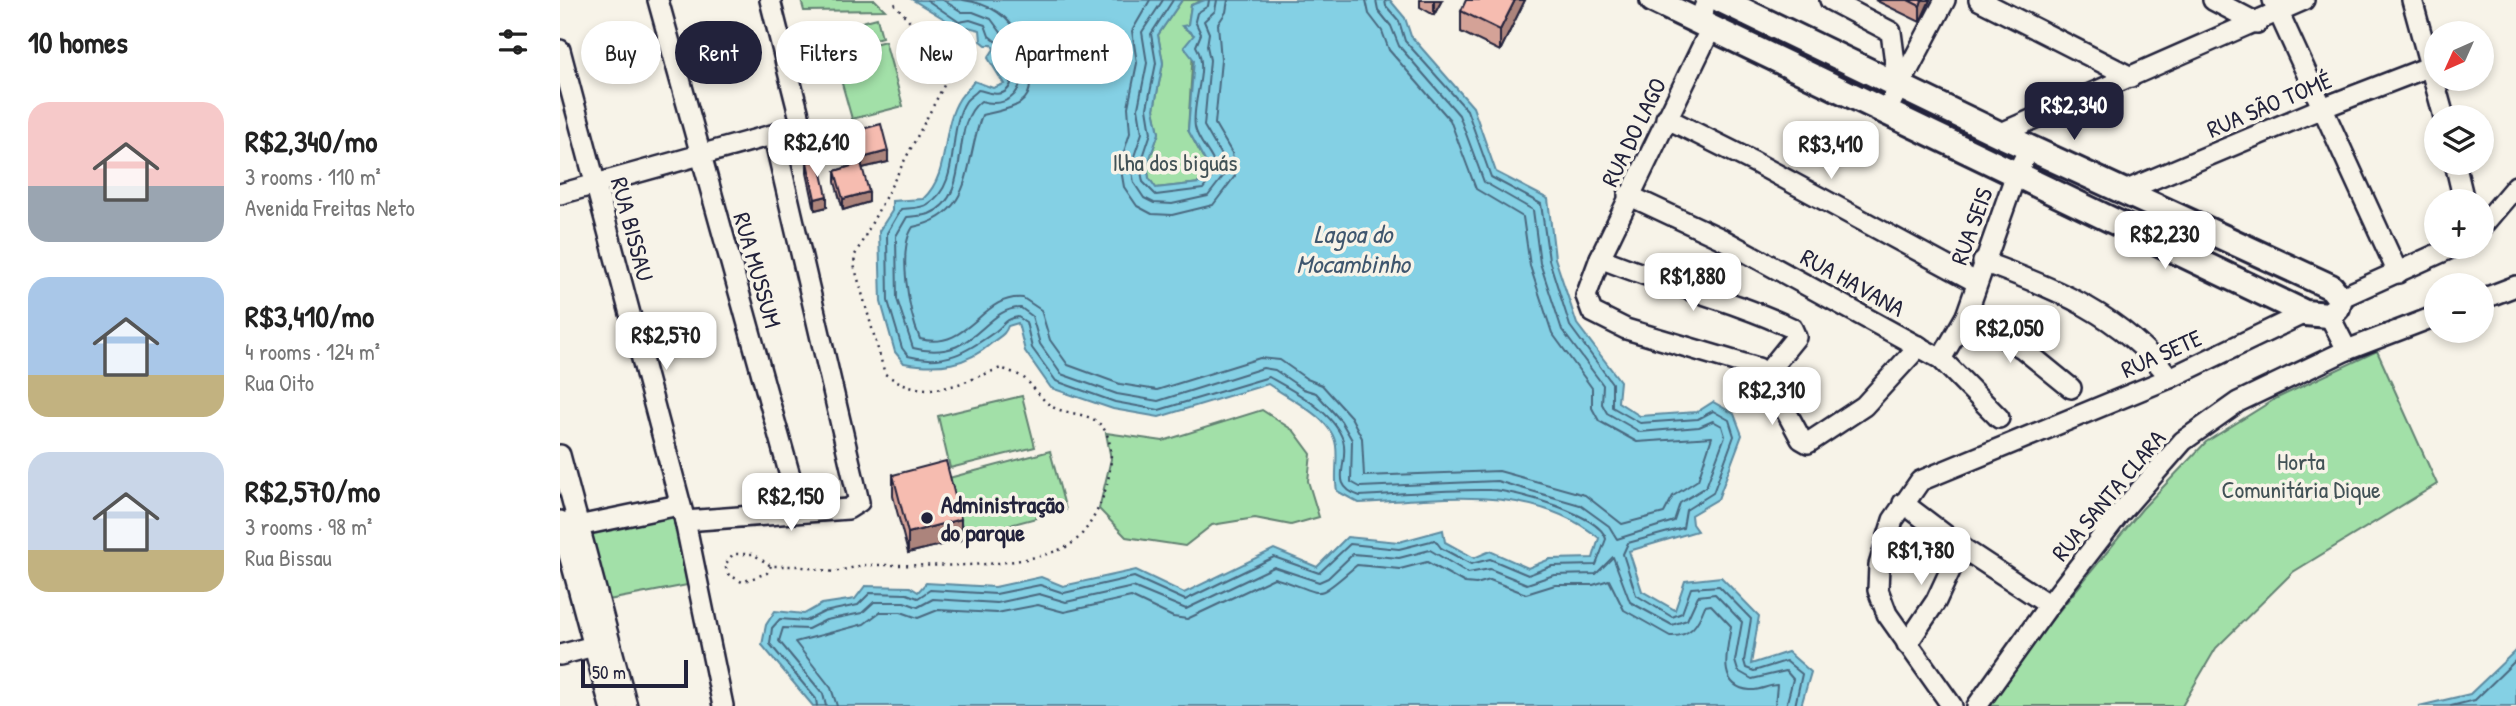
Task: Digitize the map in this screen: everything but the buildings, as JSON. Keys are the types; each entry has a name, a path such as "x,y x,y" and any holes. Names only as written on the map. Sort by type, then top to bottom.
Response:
{"main road":[{"path":"1653,0 1706,17 2016,174 2325,309 2331,287 2127,190 1999,134 1722,0"}],"street":[{"name":"RUA MUSSUM","path":"658,0 800,512"},
{"path":"560,194 774,137 797,128 800,119 771,0"},
{"path":"1830,0 1892,33 1900,87"},
{"path":"1887,110 1945,0"},
{"path":"1979,0 2131,77"},
{"path":"2213,0 2258,23"},
{"path":"1999,134 2258,23 2276,6 2304,0"},
{"path":"2412,0 2424,42"},
{"path":"2276,6 2398,273"},
{"name":"RUA DO LAGO","path":"1706,17 1666,118 1628,195 1586,296 1588,305 1599,318 1748,364 1766,374"},
{"name":"RUA BISSAU","path":"560,50 682,513 723,706"},
{"name":"RUA SÃO TOMÉ","path":"2127,190 2322,107 2424,69"},
{"path":"1666,118 1754,162 1976,282"},
{"path":"569,524 682,513 800,512 848,509 856,505 860,496 774,137"},
{"name":"RUA SEIS","path":"1941,359 1966,316 2016,174 2030,148"},
{"path":"2494,212 2516,186"},
{"name":"RUA HAVANA","path":"1628,195 1722,239 1941,359 2000,418"},
{"path":"1600,258 1689,291 1745,306 1792,328 1796,337 1766,374 1801,439 1808,443 1864,406 1919,346"},
{"name":"RUA SETE","path":"1903,503 1920,481 2170,378 2325,309 2428,259"},
{"path":"1983,262 2079,300 2137,340 2170,378"},
{"path":"2494,294 2516,286"},
{"path":"2325,309 2347,350"},
{"path":"1966,316 2022,348 2071,388"},
{"name":"RUA SANTA CLARA","path":"1977,706 2049,605 2143,486 2183,441 2238,402 2347,350 2424,321"},
{"path":"560,455 569,524 602,643 627,706"},
{"path":"1952,706 1887,614 1878,590 1879,565 1893,520 1903,503 1961,547 2049,605"},
{"path":"1907,644 1936,601 1961,547"},
{"path":"560,655 602,643"},
{"path":"602,643 611,706"}],"path":[{"path":"771,566 767,573 742,582 728,574 725,565 733,554 753,554 771,566 797,566 842,572 864,565 1024,559 1067,546 1083,532 1099,509 1107,481 1111,458 1103,426 1092,418 1052,407 1023,377 1001,368 946,390 926,390 899,384 884,374 855,265 855,256 951,72 950,66 891,0"}],"green space":[{"path":"801,0 875,0 885,10 804,11"},
{"name":"Ilha dos biguás","path":"1182,0 1205,0 1191,5 1188,25 1183,27 1194,35 1188,130 1210,170 1200,183 1156,188 1149,178 1147,166 1159,133 1154,109 1163,63 1158,35"},
{"path":"885,41 903,106 852,119 842,84 882,84 882,42"},
{"name":"Horta Comunitária Dique","path":"2377,351 2437,484 2293,572 2216,648 2182,706 1989,706 2050,622 2142,509 2206,442 2275,399"},
{"path":"1022,396 1035,447 950,468 938,416"},
{"path":"1262,410 1294,431 1311,454 1308,481 1319,517 1291,525 1255,518 1212,525 1185,546 1126,537 1099,509 1111,459 1106,433 1163,441"},
{"path":"1050,451 1066,510 965,537 949,478"},
{"path":"679,505 698,583 603,601 578,526"}],"water":[{"name":"Lagoa do Mocambinho","path":"913,0 1182,0 1158,35 1163,63 1154,109 1159,133 1147,166 1149,178 1156,188 1200,183 1210,170 1188,130 1194,60 1184,47 1194,35 1182,26 1188,25 1191,5 1205,0 1390,0 1405,18 1411,36 1473,107 1496,172 1548,199 1555,258 1577,324 1620,381 1618,402 1640,416 1697,412 1713,402 1734,414 1742,435 1718,499 1691,515 1692,524 1697,531 1629,551 1642,591 1675,610 1685,581 1721,577 1759,616 1751,664 1788,652 1811,672 1801,706 813,706 762,645 766,625 775,611 804,614 822,604 855,599 865,586 910,587 918,592 926,583 995,587 1041,577 1063,586 1136,570 1184,593 1274,549 1317,567 1347,537 1399,542 1443,530 1445,542 1474,558 1490,551 1528,568 1550,559 1593,558 1599,538 1573,521 1545,509 1515,502 1452,498 1359,503 1337,491 1336,446 1327,426 1268,384 1159,417 1113,409 1051,388 1025,351 1018,323 1008,326 1004,333 983,350 962,361 929,366 904,363 895,352 881,302 879,231 892,211 892,201 923,199 932,188 942,164 949,123 960,98 972,84 977,82 993,88 1004,84 1133,84 1133,21 991,21 991,45 986,45 981,41 977,21 948,21"},
{"path":"2516,650 2516,706 2419,706 2470,694"}],"place":[{"name":"Administração do parque","path":"927,518"}]}
